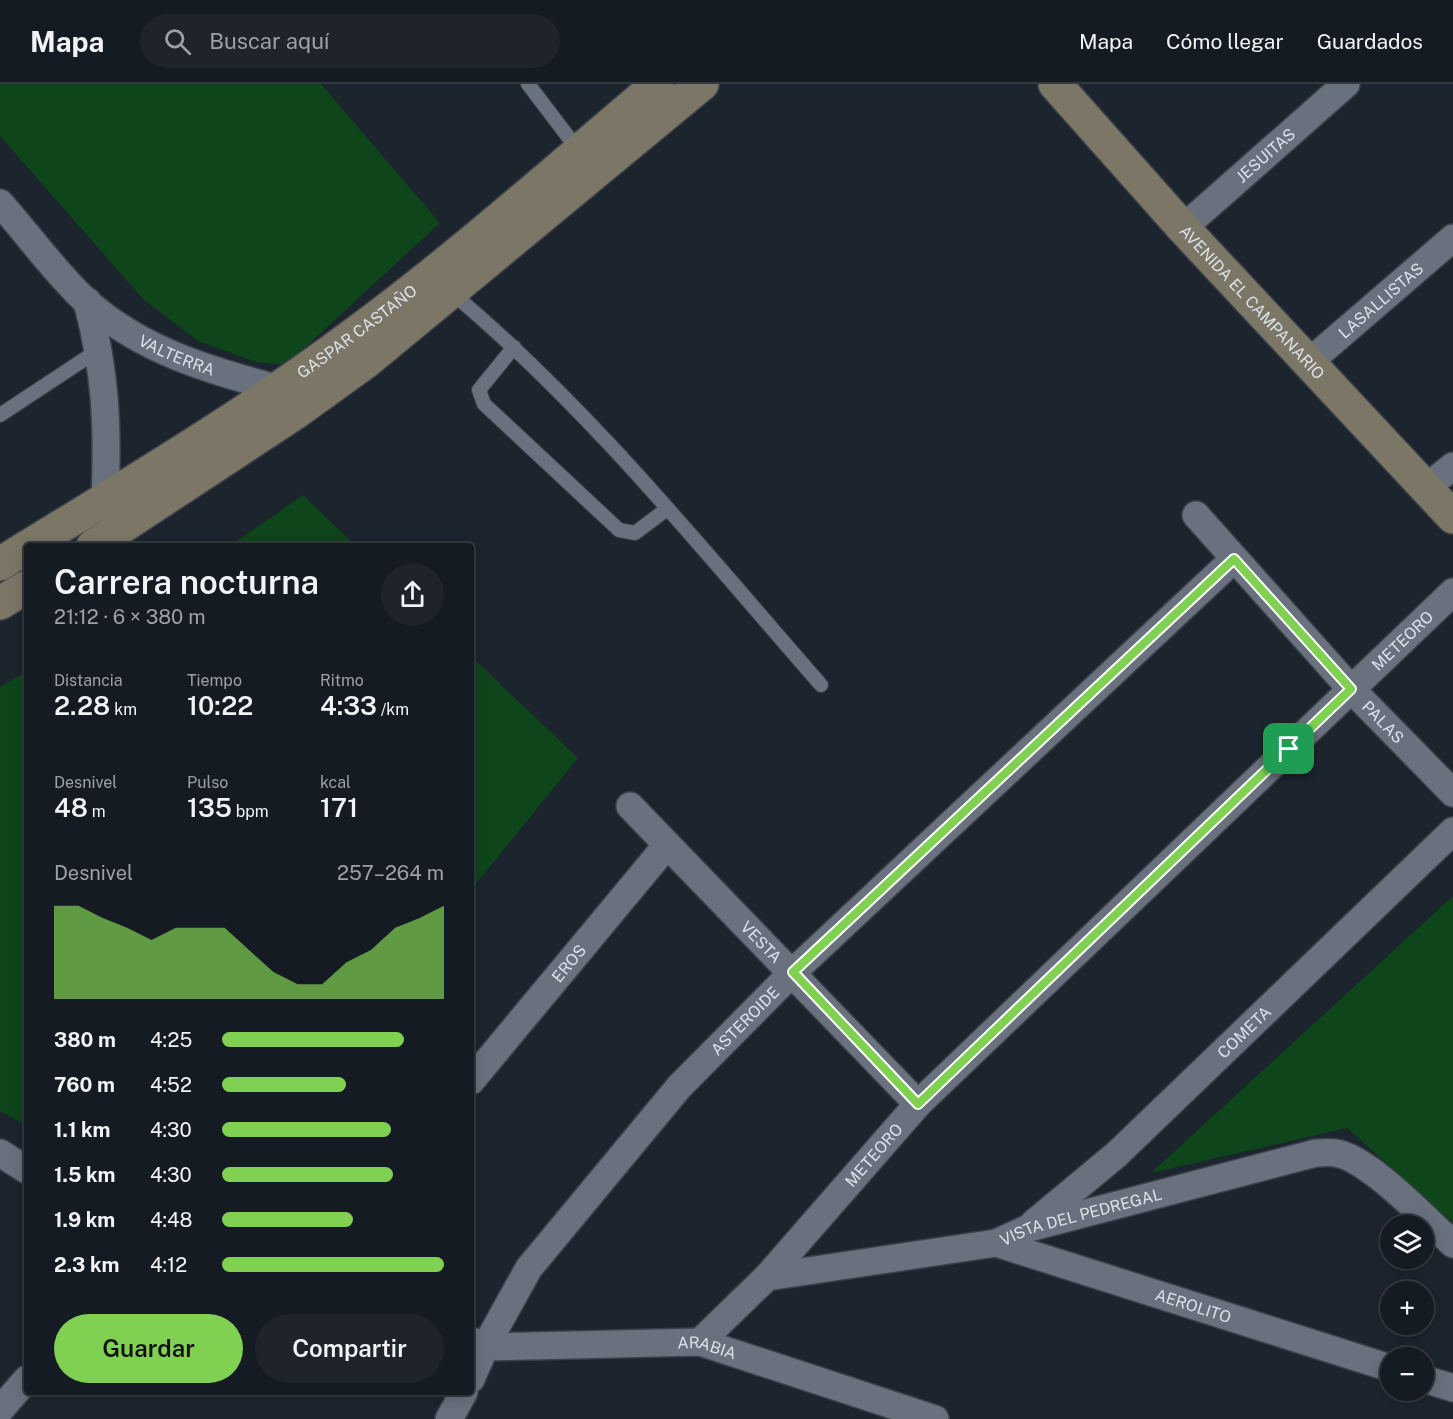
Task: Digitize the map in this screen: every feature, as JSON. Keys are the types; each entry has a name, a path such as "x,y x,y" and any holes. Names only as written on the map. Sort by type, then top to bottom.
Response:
{"main road":[{"name":"GASPAR CASTAÑO","path":"98,543 295,413 368,361 442,284 579,151 658,84"},
{"name":"GASPAR CASTAÑO","path":"34,543 276,388 351,337 442,284 702,84"},
{"name":"AVENIDA EL CAMPANARIO","path":"1056,84 1183,228 1453,517"},
{"name":"GASPAR CASTAÑO","path":"0,564 24,549"},
{"path":"0,603 24,588"}],"street":[{"name":"JESUITAS","path":"1183,228 1346,84"},
{"name":"VALTERRA","path":"0,203 87,302 129,333 174,358 276,388"},
{"name":"LASALLISTAS","path":"1308,363 1453,238"},
{"name":"VALTERRA","path":"87,302 100,349 106,398 105,499"},
{"path":"1426,488 1453,466"},
{"name":"PALAS","path":"1196,515 1351,689 1453,793"},
{"name":"ASTEROIDE","path":"474,1364 478,1343 529,1268 679,1087 793,972 1234,559"},
{"name":"METEORO","path":"767,1276 918,1104 1453,591"},
{"name":"VESTA","path":"630,806 793,972 918,1104"},
{"name":"COMETA","path":"1029,1228 1117,1154 1453,831"},
{"name":"EROS","path":"474,1077 668,845"},
{"name":"VISTA DEL PEDREGAL","path":"767,1276 996,1243 1029,1228 1291,1158 1336,1152 1357,1162 1377,1176 1453,1244"},
{"path":"0,1154 24,1168"},
{"name":"AEROLITO","path":"996,1243 1380,1365"},
{"path":"700,1342 767,1276"},
{"name":"ARABIA","path":"478,1343 700,1342 935,1419"},
{"path":"0,1409 24,1382"},
{"path":"1434,1382 1453,1388"},
{"path":"449,1419 462,1395"}],"lane":[{"path":"528,84 579,151"},
{"path":"442,284 514,347 609,443 821,685"},
{"path":"514,347 480,390 484,404 619,530 634,533 667,509"},
{"path":"0,415 100,349"}],"green space":[{"path":"0,84 321,84 440,223 286,365 256,362 198,341 144,300 0,136"},
{"path":"303,495 353,543 234,543"},
{"path":"474,659 578,758 474,886"},
{"path":"24,673 24,1124 0,1111 0,687"},
{"path":"1453,896 1453,1223 1347,1128 1151,1173"}],"route":[{"path":"1234,559 1351,689 1289,749 918,1104 793,972 924,852 1234,559"}]}
